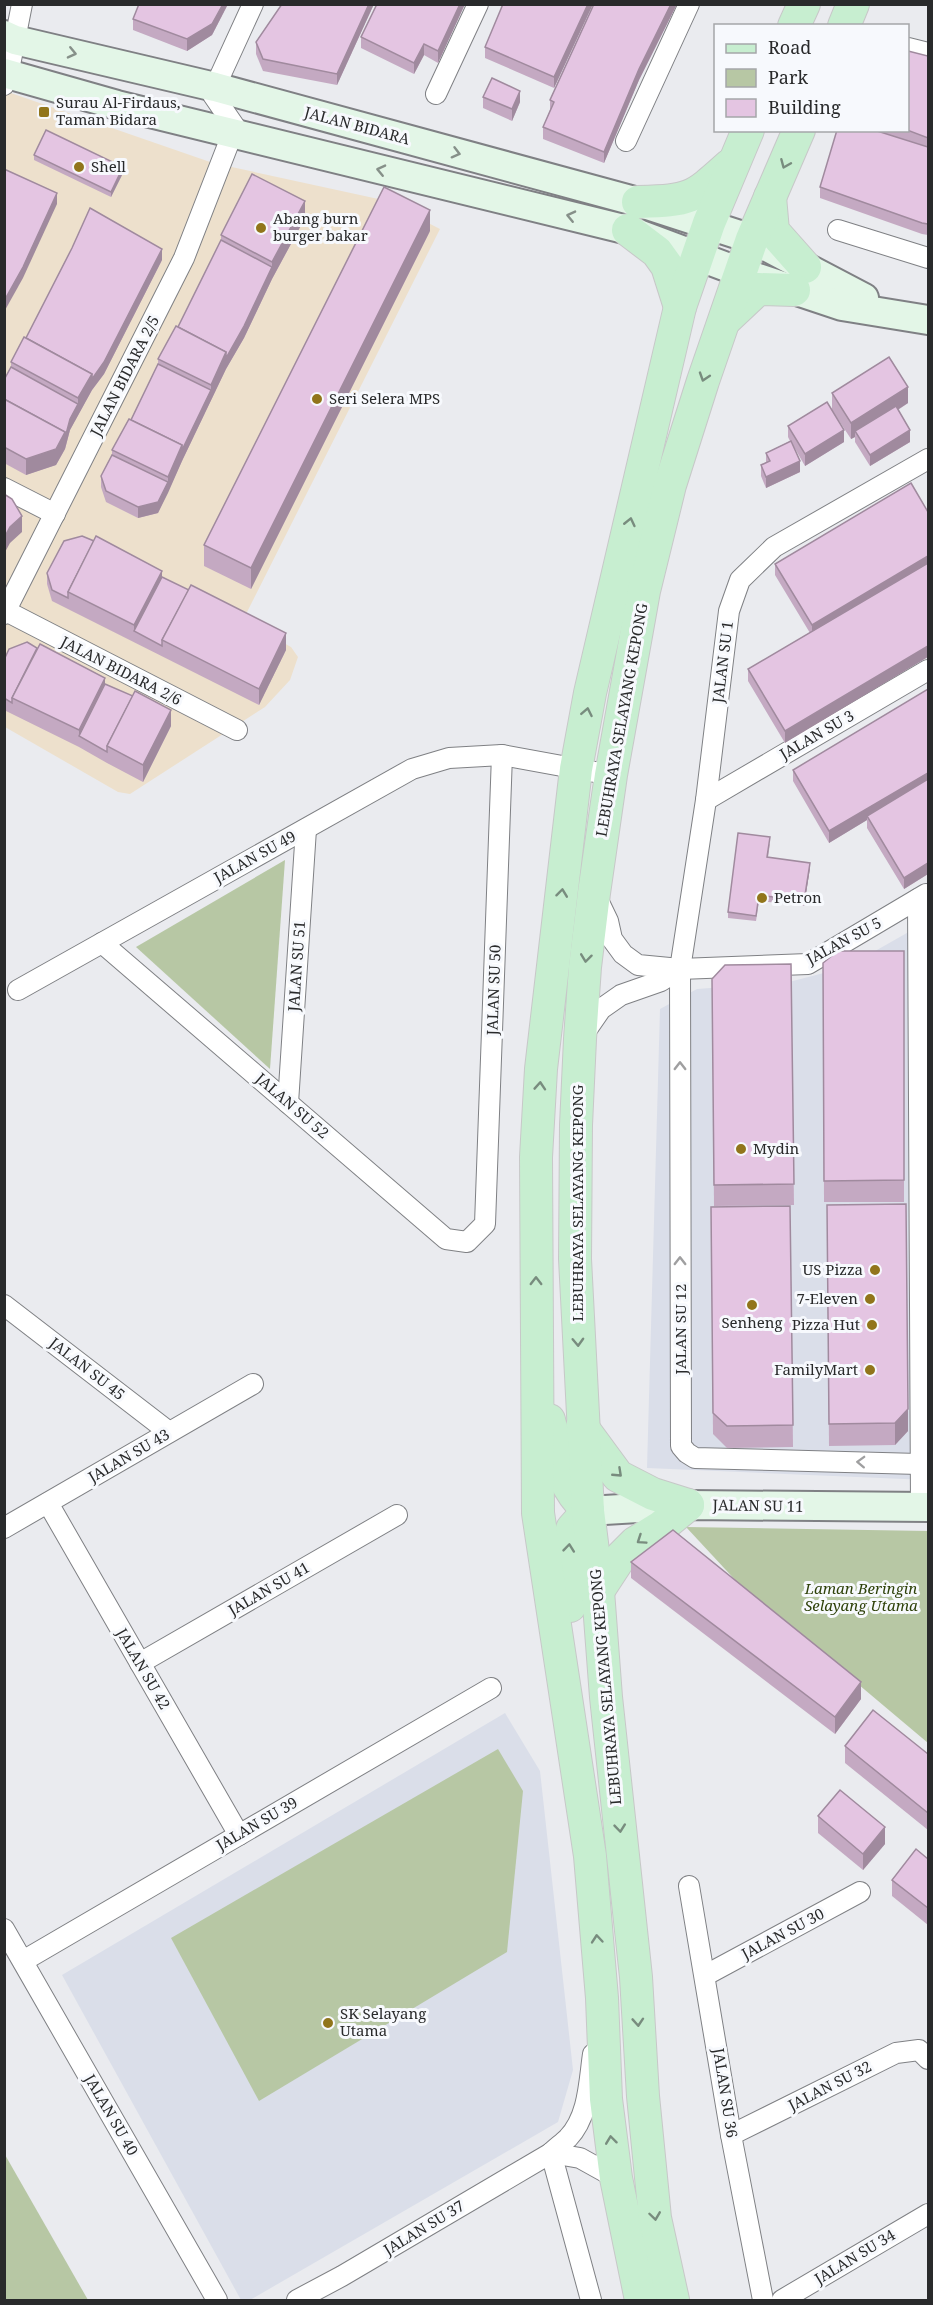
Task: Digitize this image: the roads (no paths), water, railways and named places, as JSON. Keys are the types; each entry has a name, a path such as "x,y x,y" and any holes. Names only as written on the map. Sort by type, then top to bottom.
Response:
{"main road":[{"path":"795,24 804,4"},
{"path":"845,24 853,4"},
{"name":"JALAN BIDARA","path":"10,38 215,87 633,215 696,256 740,272 799,279"},
{"name":"JALAN BIDARA","path":"6,78 233,133 633,215 709,223 752,239 799,279"},
{"name":"LEBUHRAYA SELAYANG KEPONG","path":"641,2301 616,2178 606,2099 602,1998 590,1856 538,1513 536,1157 539,1102 576,769 590,693 680,307 696,256 747,132"},
{"name":"LEBUHRAYA SELAYANG KEPONG","path":"673,2301 655,2218 643,2096 636,1977 588,1511 575,1259 576,1125 580,1039 585,967 594,893 611,775 644,591 670,485 723,322 752,239 798,132"},
{"path":"680,307 667,266 633,215 691,197 701,191 736,159"},
{"path":"770,197 773,231 799,279"},
{"path":"723,322 758,288 799,279 893,312 928,320"},
{"path":"537,1382 546,1402 562,1475 573,1497 588,1511 572,1529 567,1549 568,1584 578,1686 584,1816"},
{"path":"582,1427 618,1476 653,1494 688,1505"},
{"path":"598,1591 619,1559 635,1543 661,1527 688,1505"},
{"name":"JALAN SU 11","path":"588,1511 688,1505 925,1507"}],"street":[{"path":"6,78 10,38 22,4"},
{"path":"233,133 235,127 213,95 253,4"},
{"path":"436,94 478,4"},
{"path":"626,141 689,4"},
{"path":"909,48 928,53"},
{"name":"JALAN BIDARA 2/5","path":"5,612 184,258 233,133"},
{"path":"838,230 928,258"},
{"name":"JALAN SU 1","path":"680,969 706,801 729,611 740,580 774,547 928,459"},
{"path":"4,488 56,514"},
{"name":"JALAN BIDARA 2/6","path":"5,612 237,730"},
{"name":"JALAN SU 3","path":"706,801 928,670"},
{"name":"JALAN SU 49","path":"18,990 412,769 449,758 502,755 611,775"},
{"name":"JALAN SU 50","path":"485,1224 502,755"},
{"name":"JALAN SU 51","path":"288,1103 306,829"},
{"name":"JALAN SU 5","path":"594,893 608,921 612,939 624,954 638,965 680,969 808,964 923,896"},
{"path":"923,896 920,1464 925,1507"},
{"name":"JALAN SU 52","path":"102,943 446,1239 467,1242 485,1224"},
{"name":"JALAN SU 5","path":"580,1039 601,1009 621,995 661,981 680,969"},
{"name":"JALAN SU 12","path":"680,969 681,1446 695,1458 920,1464"},
{"name":"JALAN SU 45","path":"4,1305 169,1432"},
{"name":"JALAN SU 43","path":"4,1528 253,1384"},
{"name":"JALAN SU 42","path":"48,1503 239,1835"},
{"name":"JALAN SU 41","path":"140,1663 398,1515"},
{"name":"JALAN SU 39","path":"23,1961 491,1688"},
{"name":"JALAN SU 36","path":"689,1886 731,2135 763,2301"},
{"name":"JALAN SU 30","path":"705,1975 860,1892"},
{"name":"JALAN SU 40","path":"4,1929 217,2301"},
{"name":"JALAN SU 37","path":"297,2301 342,2277 550,2153 569,2137 579,2123 586,2101 602,1998"},
{"name":"JALAN SU 32","path":"731,2135 896,2053 919,2050 928,2059"},
{"path":"591,2301 550,2153 580,2158 616,2178"},
{"name":"JALAN SU 34","path":"782,2301 928,2214"}],"place":[{"name":"Surau Al-Firdaus, Taman Bidara","path":"44,112"},
{"name":"Shell","path":"79,167"},
{"name":"Abang burn burger bakar","path":"261,228"},
{"name":"Seri Selera MPS","path":"317,399"},
{"name":"Petron","path":"762,898"},
{"name":"Mydin","path":"741,1149"},
{"name":"US Pizza","path":"875,1270"},
{"name":"7-Eleven","path":"870,1299"},
{"name":"Senheng","path":"752,1305"},
{"name":"Pizza Hut","path":"872,1325"},
{"name":"FamilyMart","path":"870,1370"},
{"name":"SK Selayang Utama","path":"328,2023"}],"park label":[{"name":"Laman Beringin Selayang Utama","path":"861,1598"}]}
